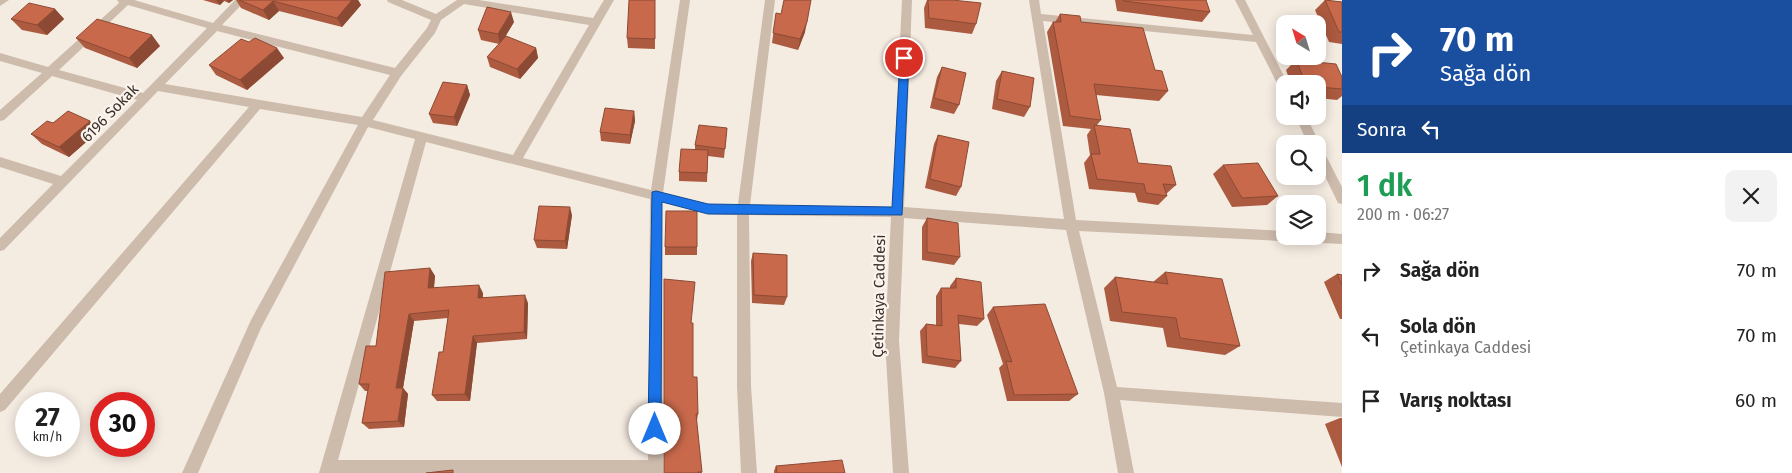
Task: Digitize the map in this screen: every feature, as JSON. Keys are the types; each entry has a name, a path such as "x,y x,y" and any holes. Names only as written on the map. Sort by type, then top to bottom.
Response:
{"street":[{"path":"0,3 4,0"},
{"path":"0,117 125,0 215,27 397,73"},
{"name":"6196 Sokak","path":"0,246 241,0"},
{"path":"392,0 437,18"},
{"path":"190,473 256,324 365,122 397,73 437,18 464,0 594,22"},
{"path":"516,160 594,22 609,0"},
{"path":"422,136 328,470 655,470 656,196 685,0"},
{"path":"749,473 744,386 743,209 770,0"},
{"name":"Çetinkaya Caddesi","path":"901,473 892,341 907,0"},
{"path":"1034,0 1071,225 1110,393 1126,473"},
{"path":"1240,0 1278,75"},
{"path":"1037,17 1260,39"},
{"path":"0,57 145,98"},
{"path":"156,87 365,122 708,209 898,212 1071,225 1342,239"},
{"path":"0,405 258,104"},
{"path":"0,162 63,182"},
{"path":"1326,168 1342,200"},
{"path":"1110,393 1342,410"}],"building":[{"path":"239,0 352,0 337,18 273,1 263,10"},
{"path":"629,0 655,0 655,39 627,38"},
{"path":"784,0 811,0 807,22 800,39 773,33 776,13 781,14"},
{"path":"928,0 981,3 976,24 929,18"},
{"path":"1206,0 1210,12 1124,1"},
{"path":"1325,0 1342,2 1342,32 1339,32"},
{"path":"29,3 55,9 37,25 11,19"},
{"path":"487,7 511,12 498,34 478,30"},
{"path":"1060,14 1080,16 1081,22 1143,28 1155,70 1162,71 1168,91 1094,84 1101,120 1070,116 1053,22 1061,22"},
{"path":"97,19 152,35 129,58 76,38"},
{"path":"506,36 536,48 517,69 487,57"},
{"path":"255,38 277,48 240,80 209,65 241,39 249,42"},
{"path":"1336,64 1342,77 1342,89 1326,88 1326,75 1302,75 1298,65"},
{"path":"942,67 966,73 959,105 934,98"},
{"path":"1002,71 1034,78 1030,107 997,99"},
{"path":"443,82 467,85 454,117 429,114"},
{"path":"605,108 634,111 630,135 600,132"},
{"path":"68,111 90,121 59,147 31,134 47,121 53,123"},
{"path":"699,125 727,128 725,149 695,145"},
{"path":"1094,125 1130,129 1138,163 1171,166 1176,185 1163,184 1167,196 1146,193 1144,184 1097,179 1091,154 1100,154"},
{"path":"938,135 969,142 961,187 930,179"},
{"path":"681,149 708,150 707,173 679,172"},
{"path":"1258,163 1277,195 1242,198 1223,165"},
{"path":"539,206 570,207 565,241 534,240"},
{"path":"666,211 697,211 697,247 665,247"},
{"path":"927,218 958,223 960,257 927,252"},
{"path":"753,253 787,255 787,297 754,295"},
{"path":"430,268 428,288 479,285 478,298 525,295 524,332 473,336 465,394 432,395 439,352 443,352 449,310 409,314 396,388 403,388 398,421 362,423 369,384 359,384 366,346 376,346 385,272"},
{"path":"1165,272 1222,279 1240,346 1180,338 1176,318 1122,312 1115,277 1168,284"},
{"path":"1337,274 1342,275 1342,285"},
{"path":"956,278 981,282 984,319 958,315 961,361 927,356 926,324 942,326 941,288 956,288"},
{"path":"664,279 695,282 691,323 693,323 693,377 697,377 698,414 696,414 702,472 698,473 664,473"},
{"path":"1045,304 1078,394 1014,395 1006,361 1012,362 993,307"},
{"path":"842,460 845,473 777,473 776,466"},
{"path":"453,470 453,473 426,473"}],"route":[{"path":"655,429 656,196 708,209 898,212 904,58"}]}
